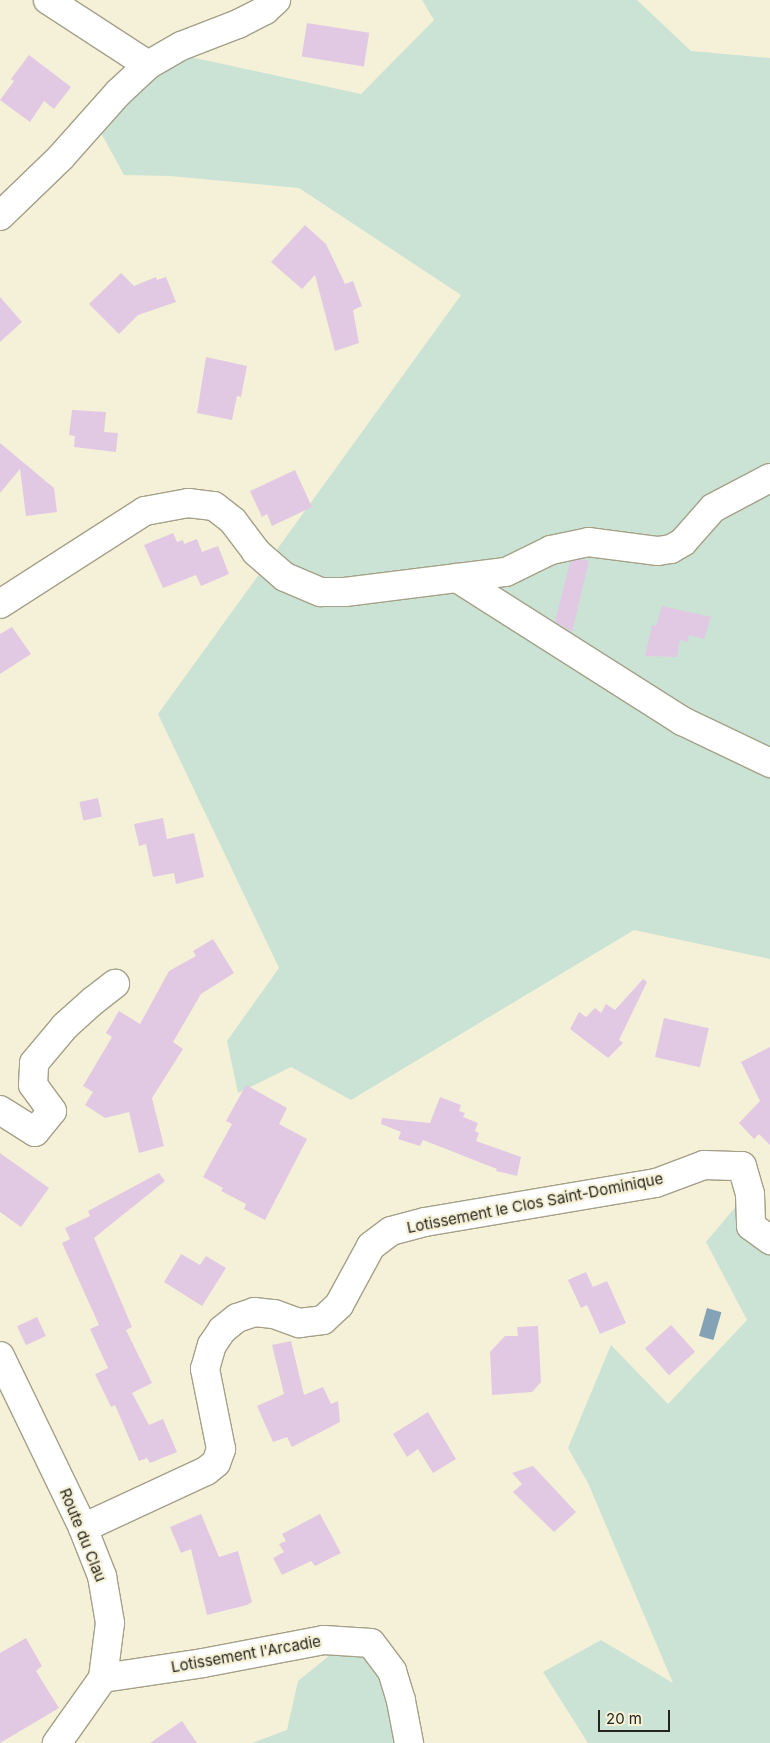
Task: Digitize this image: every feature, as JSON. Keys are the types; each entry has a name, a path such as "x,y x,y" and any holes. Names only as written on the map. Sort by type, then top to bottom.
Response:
{"street":[{"path":"48,0 148,64"},
{"path":"0,216 61,157 148,64 181,46 238,24 265,10 276,0"},
{"path":"0,604 67,559 145,511 188,503 214,506 233,521 256,552 285,577 321,592 345,592 506,572 551,550 588,542 658,551 671,549 683,542 713,508 770,478"},
{"path":"458,578 682,721 770,764"},
{"path":"0,1110 35,1132 52,1111 32,1085 34,1063 65,1026 93,1000 115,984"},
{"name":"Lotissement le Clos Saint-Dominique","path":"83,1528 206,1470 216,1463 221,1449 205,1369 212,1345 222,1330 237,1318 254,1312 274,1314 299,1324 323,1320 339,1305 371,1246 391,1231 425,1222 656,1183 704,1164 742,1166 750,1194 752,1226 770,1240"},
{"name":"Route du Clau","path":"0,1356 83,1528 102,1576 110,1623 103,1678 57,1743"},
{"name":"Lotissement l'Arcadie","path":"103,1678 203,1663 324,1640 371,1643 392,1671 401,1701 409,1743"}],"green space":[{"path":"422,0 637,0 691,51 770,58 770,959 634,930 351,1100 291,1067 238,1093 227,1041 279,968 158,714 461,295 299,188 170,176 124,175 95,122 177,54 361,94 434,20"},
{"path":"738,1204 770,1246 770,1743 588,1743 543,1672 601,1640 673,1683 588,1483 568,1448 611,1345 668,1404 747,1320 706,1242"},
{"path":"340,1647 368,1658 398,1718 397,1743 252,1743 287,1730 298,1681"}],"water":[{"path":"707,1308 721,1312 713,1340 699,1336"}],"building":[{"path":"307,23 369,33 364,66 302,57"},
{"path":"29,55 71,87 54,109 44,101 30,122 0,100 14,81 11,79"},
{"path":"305,225 326,244 345,284 353,281 362,306 353,310 359,343 335,351 315,275 302,289 271,262"},
{"path":"121,273 134,286 156,277 157,280 166,277 176,302 138,315 119,334 89,304"},
{"path":"0,297 22,322 0,342"},
{"path":"206,357 247,366 241,397 237,396 232,420 197,413"},
{"path":"72,410 106,412 104,432 118,433 116,452 74,447 75,436 69,435"},
{"path":"0,443 54,488 57,512 26,516 20,469 0,493"},
{"path":"295,470 312,507 272,526 267,514 262,517 250,491"},
{"path":"173,533 177,542 183,540 184,544 197,539 202,552 218,546 229,574 201,586 196,575 163,588 144,545"},
{"path":"581,559 589,561 572,632 555,622 570,562"},
{"path":"662,606 711,617 704,639 689,635 688,642 680,640 677,657 645,656 652,625 656,626"},
{"path":"12,627 31,654 0,674 0,634"},
{"path":"98,798 102,817 83,821 79,802"},
{"path":"163,818 167,839 194,833 204,877 176,884 174,873 153,877 146,844 139,846 134,824"},
{"path":"213,939 234,973 201,994 173,1042 183,1049 152,1098 164,1146 139,1153 129,1112 105,1118 85,1105 93,1092 83,1086 112,1037 106,1033 119,1011 140,1024 169,971 196,956 193,951"},
{"path":"643,979 647,982 619,1040 623,1043 608,1058 570,1029 579,1012 586,1017 595,1008 601,1013 606,1004 615,1010"},
{"path":"664,1018 709,1028 700,1067 655,1057"},
{"path":"770,1047 770,1145 759,1134 754,1139 739,1123 760,1101 741,1062"},
{"path":"246,1085 287,1108 279,1124 307,1139 265,1220 244,1209 246,1204 221,1191 223,1188 203,1177 232,1124 226,1121"},
{"path":"440,1097 461,1105 459,1111 465,1113 463,1117 478,1123 475,1131 479,1133 476,1141 521,1157 517,1176 496,1171 497,1169 423,1140 420,1146 398,1139 401,1132 381,1124 382,1118 430,1123"},
{"path":"0,1153 49,1188 21,1227 0,1212"},
{"path":"159,1173 165,1181 94,1238 132,1327 126,1330 152,1383 132,1393 149,1425 163,1419 177,1452 150,1463 147,1458 139,1461 115,1405 111,1407 95,1374 108,1368 90,1329 99,1325 62,1243 70,1239 65,1228 90,1216 88,1211"},
{"path":"181,1254 200,1265 206,1256 226,1268 202,1306 164,1282"},
{"path":"586,1272 593,1287 607,1281 626,1323 600,1334 587,1305 581,1308 568,1280"},
{"path":"37,1317 46,1336 26,1345 17,1326"},
{"path":"671,1325 695,1352 669,1375 645,1348"},
{"path":"538,1326 541,1382 532,1392 492,1395 490,1352 505,1336 518,1336 517,1327"},
{"path":"291,1341 304,1395 323,1387 331,1404 338,1401 340,1422 292,1447 287,1437 273,1442 257,1406 284,1394 272,1345"},
{"path":"428,1412 456,1459 433,1473 418,1449 407,1457 393,1434"},
{"path":"533,1466 576,1512 554,1532 513,1492 522,1484 512,1473"},
{"path":"201,1514 219,1557 238,1551 252,1602 247,1605 207,1615 191,1549 181,1553 170,1527"},
{"path":"320,1514 341,1553 315,1566 311,1561 282,1575 273,1558 284,1552 279,1544 286,1541 282,1534"},
{"path":"26,1638 42,1666 36,1671 59,1708 0,1743 0,1653"},
{"path":"182,1721 197,1743 150,1743"}]}
